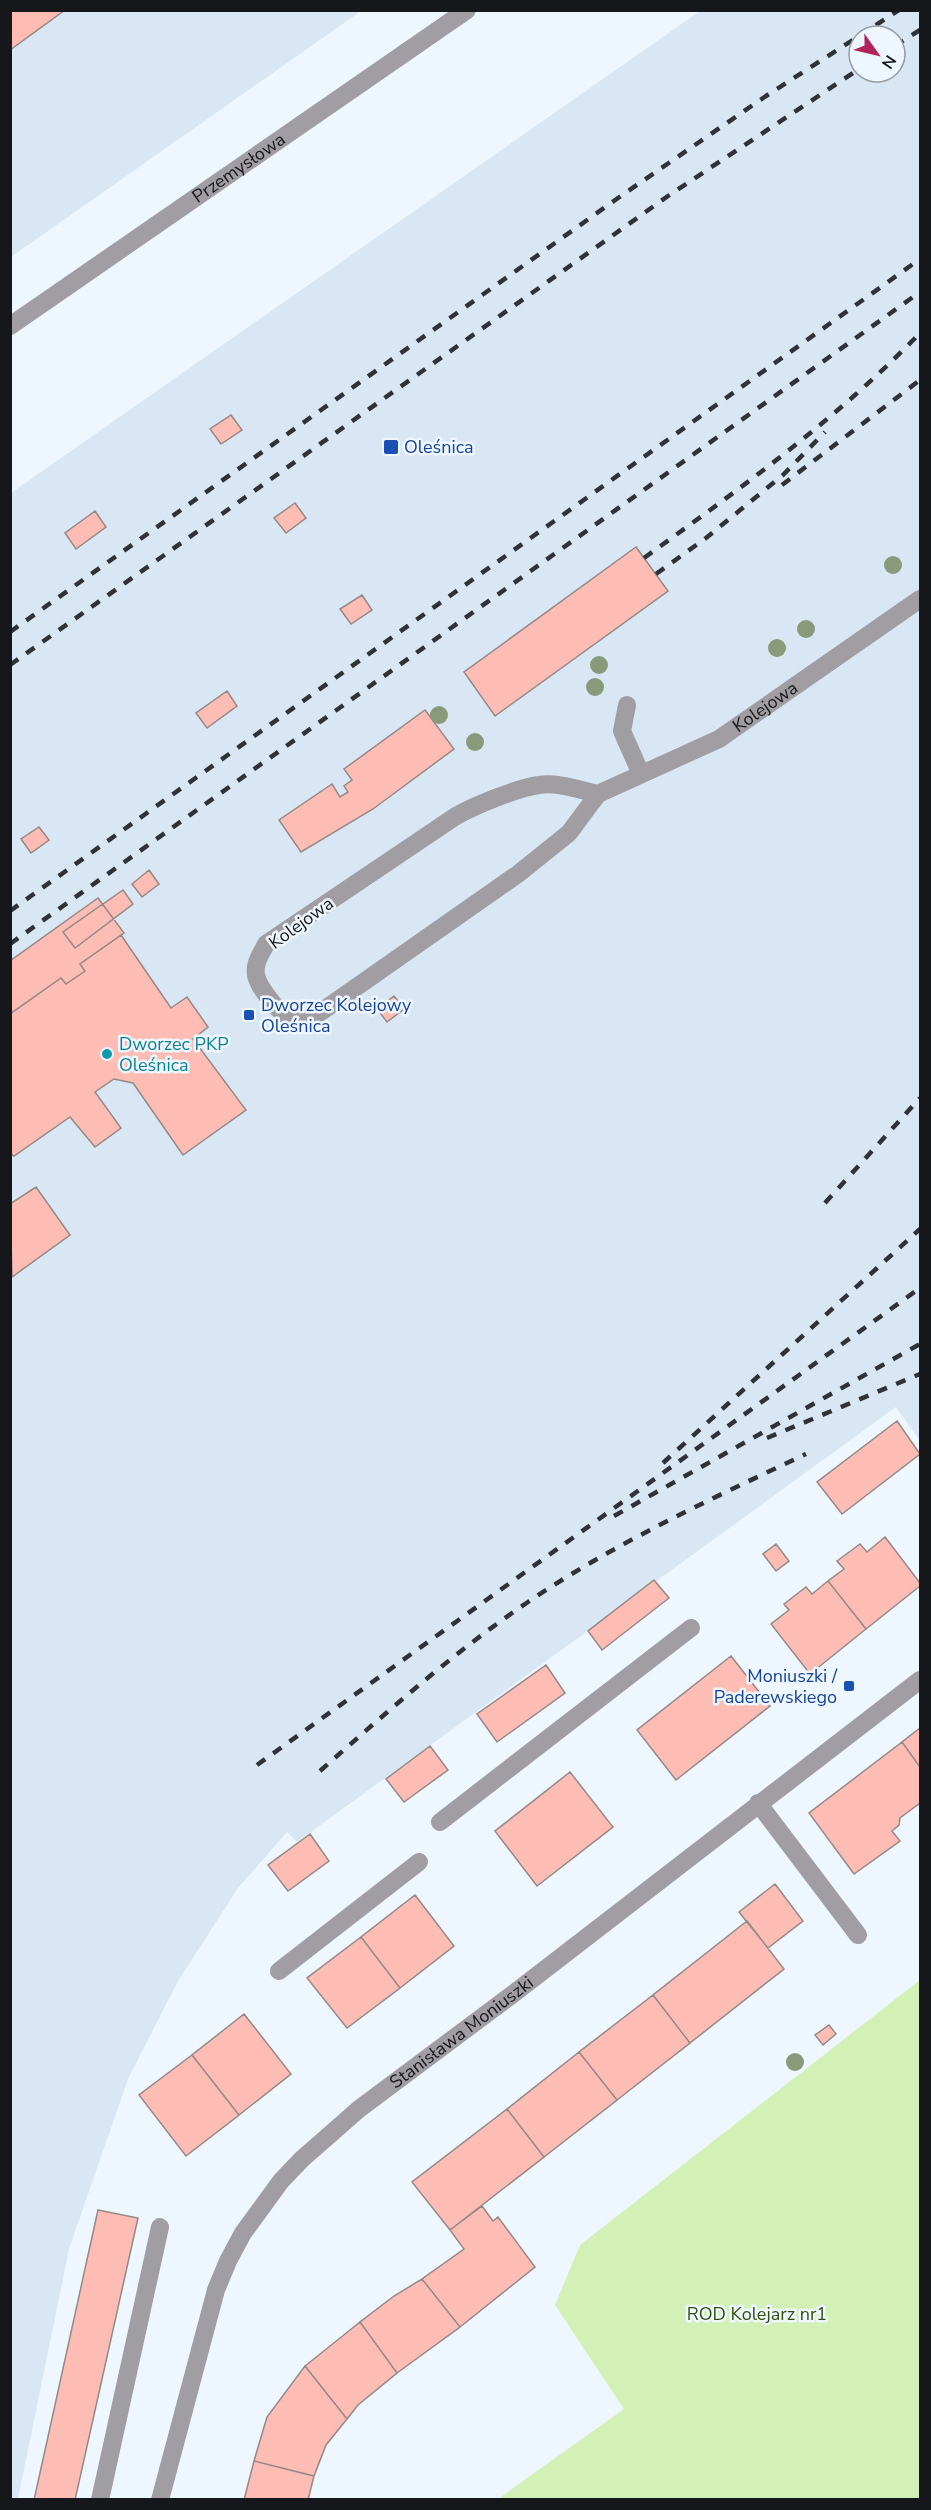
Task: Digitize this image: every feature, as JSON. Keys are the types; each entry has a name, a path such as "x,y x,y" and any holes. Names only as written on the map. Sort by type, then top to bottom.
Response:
{"street":[{"name":"Przemysłowa","path":"10,326 467,10"},
{"name":"Kolejowa","path":"598,794 538,785 474,806 266,945 257,960 256,976 283,1015 297,1020 315,1016 518,874 569,833 598,794 719,739 921,599"},
{"path":"627,705 622,731 641,774"},
{"path":"440,1822 691,1628"},
{"name":"Stanisława Moniuszki","path":"160,2499 216,2290 243,2233 281,2181 302,2159 359,2109 513,1994 758,1803 921,1680"},
{"path":"758,1803 858,1935"},
{"path":"279,1971 419,1862"},
{"path":"100,2499 160,2227"}],"shaded area":[{"path":"11,11 361,11 11,257"},
{"path":"700,11 920,11 920,1441 896,1407 297,1842 287,1832 238,1888 178,1981 128,2079 69,2249 18,2499 11,2500 11,493"}],"green space":[{"name":"ROD Kolejarz nr1","path":"920,1980 920,2499 498,2499 624,2409 555,2305 580,2245"}],"building":[{"path":"10,10 65,10 10,50"},
{"path":"231,415 242,430 221,444 210,429"},
{"path":"295,503 306,518 286,533 274,518"},
{"path":"95,511 106,527 76,549 65,533"},
{"path":"636,547 668,591 495,716 464,672"},
{"path":"362,595 372,610 351,624 340,609"},
{"path":"227,691 237,706 207,728 196,713"},
{"path":"425,710 454,749 373,809 301,852 279,820 332,784 340,797 348,792 344,786 352,780 344,769"},
{"path":"39,827 49,840 31,853 21,839"},
{"path":"149,870 159,884 142,897 132,884"},
{"path":"123,890 133,904 75,948 63,932"},
{"path":"98,898 124,933 80,964 85,971 66,984 61,978 10,1014 10,961"},
{"name":"Dworzec PKP Oleśnica","path":"121,935 171,1008 187,997 208,1027 193,1039 246,1110 183,1155 133,1083 114,1079 95,1092 121,1128 95,1147 70,1117 14,1156 10,1153 10,1014 61,978 66,984 85,971 80,964"},
{"path":"394,996 404,1009 387,1022 377,1009"},
{"path":"36,1187 70,1235 12,1277 10,1204"},
{"path":"897,1421 920,1454 842,1514 817,1482"},
{"path":"885,1537 920,1586 866,1629 828,1581 844,1569 837,1561 860,1544 867,1552"},
{"path":"776,1544 789,1561 776,1571 763,1554"},
{"path":"654,1580 669,1598 602,1650 588,1631"},
{"path":"828,1581 866,1629 810,1674 771,1624 789,1610 784,1604 806,1587 812,1594"},
{"path":"731,1656 770,1706 676,1780 637,1730"},
{"path":"546,1665 565,1693 497,1742 477,1714"},
{"path":"920,1728 920,1767 902,1742"},
{"path":"902,1742 920,1767 920,1803 900,1818 899,1825 892,1831 900,1841 854,1874 809,1813"},
{"path":"430,1746 448,1770 404,1802 386,1779"},
{"path":"570,1772 613,1827 537,1886 495,1831"},
{"path":"310,1834 329,1861 288,1891 268,1865"},
{"path":"775,1884 803,1921 768,1948 739,1912"},
{"path":"415,1895 454,1946 400,1988 361,1937"},
{"path":"747,1921 784,1969 690,2043 653,1995"},
{"path":"361,1937 400,1988 347,2028 307,1978"},
{"path":"653,1995 690,2043 617,2100 579,2052"},
{"path":"244,2014 291,2074 239,2115 192,2055"},
{"path":"829,2025 836,2034 823,2045 815,2035"},
{"path":"579,2052 617,2100 544,2157 507,2109"},
{"path":"192,2055 239,2115 186,2156 139,2095"},
{"path":"507,2109 544,2157 450,2230 412,2182"},
{"path":"482,2206 493,2221 498,2217 535,2267 460,2327 422,2279 464,2249 450,2230"},
{"path":"98,2210 138,2218 75,2500 34,2500"},
{"path":"422,2279 460,2327 397,2373 360,2322 394,2296"},
{"path":"360,2322 397,2373 358,2405 347,2419 305,2366"},
{"path":"305,2366 347,2419 326,2445 314,2476 254,2461 267,2417"},
{"path":"254,2461 314,2476 308,2500 244,2500"}],"railway":[{"path":"877,24 899,10"},
{"path":"907,38 920,30"},
{"path":"10,632 618,198 766,96 847,44"},
{"path":"10,665 668,196 847,77"},
{"path":"10,911 920,259"},
{"path":"10,944 920,292"},
{"path":"644,558 752,479 822,424 920,333"},
{"path":"782,485 920,380"},
{"path":"656,574 706,538 783,475 825,432"},
{"path":"825,1203 920,1098"},
{"path":"663,1463 920,1229"},
{"path":"257,1765 920,1288"},
{"path":"614,1516 920,1344"},
{"path":"767,1438 920,1374"},
{"path":"320,1771 447,1662 528,1602 629,1541 806,1454"}],"place":[{"name":"Oleśnica","path":"391,447"},
{"name":"Dworzec Kolejowy Oleśnica","path":"249,1015"},
{"name":"Dworzec PKP Oleśnica","path":"107,1054"},
{"name":"Moniuszki / Paderewskiego","path":"849,1686"}]}
